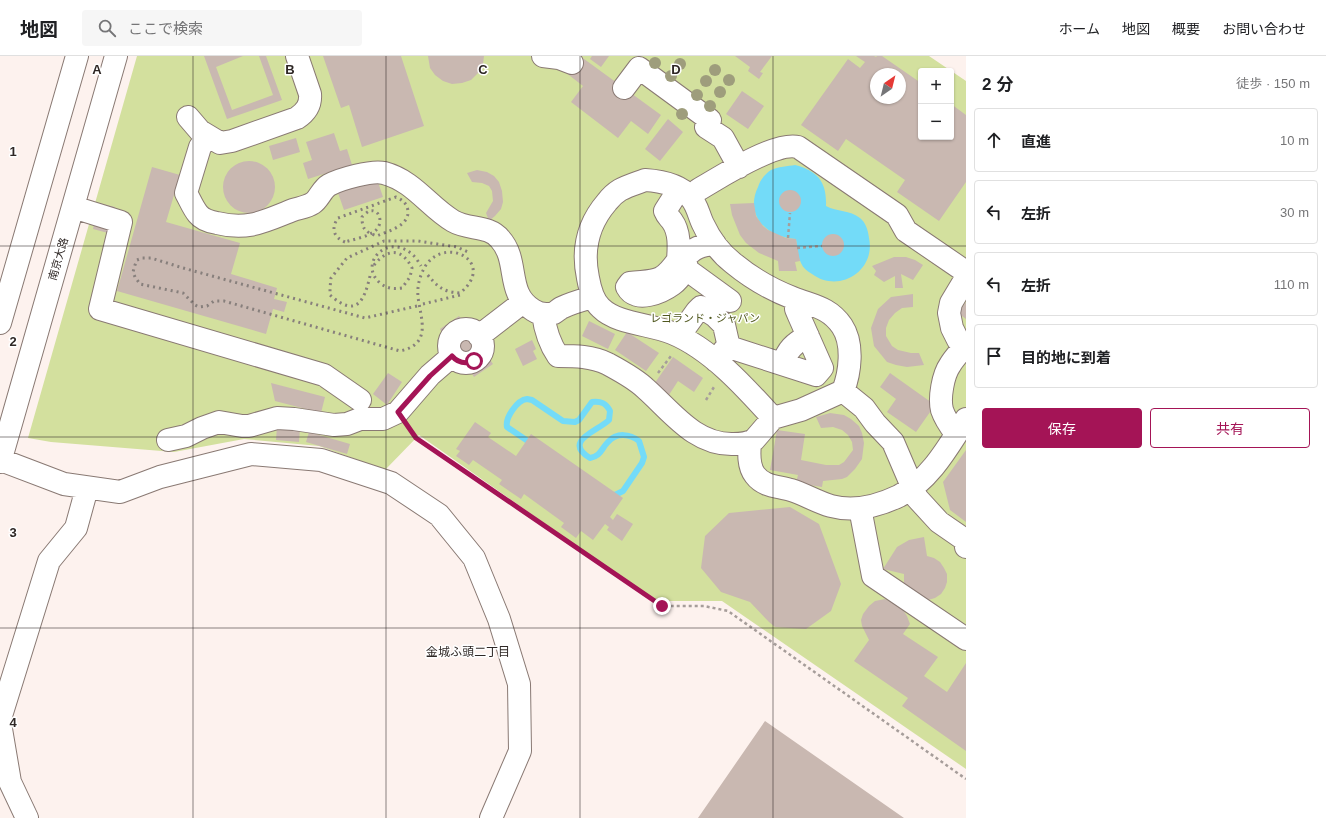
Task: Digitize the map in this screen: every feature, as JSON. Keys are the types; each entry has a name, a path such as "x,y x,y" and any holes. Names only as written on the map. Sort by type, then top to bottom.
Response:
{"street":[{"path":"0,323 77,56"},
{"name":"南京大路","path":"0,461 116,56"},
{"path":"188,116 194,126 220,143 232,141 298,118 310,104 310,94 297,56"},
{"path":"543,56 559,58 572,63"},
{"path":"624,88 639,68 710,120 706,126 723,138 740,166"},
{"path":"208,136 200,147 186,193 199,215 212,222 229,226 245,226 263,222 313,203 328,186 362,174 384,173 414,187 438,211 453,221 461,225 494,233 500,238 507,248 511,259 513,281 520,298 534,311 543,314 553,313 561,308 593,297"},
{"path":"736,265 722,294 683,262 673,223 667,217 665,211 685,193 698,190 762,154 792,145 798,147 897,215 906,231 966,272"},
{"path":"797,300 796,309 822,368 816,375 783,364 676,346 655,327 611,315 601,308 593,297 586,272 586,249 589,231 603,206 620,190 645,180 661,182 685,193 715,244 720,251 736,265 773,289 797,300 820,307 830,313 844,329 850,362 849,372 843,392"},
{"path":"73,207 121,222 100,309 324,376 360,400"},
{"path":"677,235 703,224"},
{"path":"683,262 690,252 700,246 715,244"},
{"path":"750,443 749,460 754,474 762,481 772,486 804,494 831,506 855,509 878,504 899,496 923,479 940,458 961,426 948,423 942,409 942,395 944,378 950,365 966,346 958,340 952,328 949,313 951,303 966,278"},
{"path":"168,440 186,436 202,428 220,422 250,426 277,418 334,425 347,424 360,419 383,419 398,412 430,376 452,356 463,363 474,361 478,357 482,347 482,341 479,336 523,302"},
{"path":"676,346 697,311 701,307 715,316 724,325 723,354 760,403 774,418"},
{"path":"543,314 549,340 558,356 586,357 607,364 647,389 679,421 711,442 724,445 750,443 774,418 800,410 843,392"},
{"path":"783,364 787,354 794,344 808,336"},
{"path":"843,392 864,408 875,423 893,442 911,488 917,498 940,522 965,540 966,547"},
{"path":"0,461 64,484 120,492 160,477 251,454 321,460 391,483 439,515 474,558 499,619 519,684 520,751 490,818"},
{"path":"0,719 49,561 76,528 87,488"},
{"path":"860,508 873,576 966,639"},
{"path":"0,723 10,782 27,818"}],"path":[{"path":"788,238 790,213"},
{"path":"797,248 822,246"},
{"path":"647,389 676,346"},
{"path":"706,400 714,388 712,383"},
{"path":"398,412 416,438 662,606 704,606 728,611 966,779"}],"green space":[{"name":"レゴランド・ジャパン","path":"137,56 929,56 947,68 918,68 918,140 954,140 954,73 966,81 966,769 722,601 655,601 419,435 385,470 319,446 244,439 174,452 51,442 28,438"}],"water":[{"path":"795,165 810,171 820,179 825,190 826,206 856,215 865,224 869,235 870,250 867,260 861,269 853,276 844,280 833,281 822,280 810,273 802,265 797,251 796,239 776,235 761,224 756,216 754,198 763,177 771,170"}],"building":[{"path":"204,56 243,56 216,67 232,110 273,95 259,56 266,56 282,100 227,119"},
{"path":"323,56 401,56 424,126 362,147 349,105 341,108"},
{"path":"428,56 484,56 483,64 478,73 471,80 452,84 443,81 435,75 430,68"},
{"path":"580,56 661,115 648,134 631,121 618,138 571,102 583,86 565,72"},
{"path":"592,56 609,56 601,67 590,59"},
{"path":"735,56 772,56 760,72 763,73 759,79 748,71 750,67"},
{"path":"856,56 882,56 899,68 870,68 870,104 906,104 906,73 918,81 918,140 954,140 954,106 966,115 966,182 939,221 897,192 905,180 846,139 838,151 801,125 848,59 860,68 865,62"},
{"path":"742,91 764,106 748,129 726,114"},
{"path":"668,119 683,132 660,161 645,149"},
{"path":"334,133 340,151 347,149 352,165 308,179 303,163 312,160 306,142"},
{"path":"296,138 300,152 273,160 269,146"},
{"path":"244,161 254,161 268,168 275,182 275,192 268,206 254,213 244,213 234,209 227,202 223,192 223,182 227,172 234,165"},
{"path":"152,167 180,175 166,222 240,243 231,274 277,288 274,299 287,302 284,312 273,309 266,334 117,291"},
{"path":"477,170 487,172 494,176 499,182 502,191 503,202 501,209 489,221 486,213 493,201 492,191 489,186 482,183 472,182 467,173"},
{"path":"377,179 383,197 344,210 338,193"},
{"path":"790,190 798,193 801,201 798,209 790,212 782,209 779,201 782,193"},
{"path":"99,203 115,207 108,233 93,229"},
{"path":"754,203 756,216 763,226 768,230 786,238 796,239 800,261 795,262 797,271 779,271 778,261 759,253 746,243 740,235 732,215 730,204"},
{"path":"833,234 841,237 844,245 841,253 833,256 825,253 822,245 825,237"},
{"path":"894,257 906,257 923,265 913,280 901,274 903,288 895,288 895,276 884,282 874,275 876,271 872,266"},
{"path":"913,294 913,307 902,308 895,313 889,320 886,328 886,336 892,346 898,350 919,353 924,365 907,367 887,362 874,346 871,328 878,309 891,297"},
{"path":"966,302 966,319 958,313"},
{"path":"459,316 464,323 444,336 440,329"},
{"path":"589,321 615,334 608,349 582,336"},
{"path":"627,332 659,353 646,371 615,350"},
{"path":"462,336 470,336 476,342 476,350 470,356 462,356 456,350 456,342"},
{"path":"532,340 536,349 533,351 537,359 523,366 515,349"},
{"path":"488,357 493,364 474,377 469,369"},
{"path":"673,357 703,378 694,392 678,381 667,398 652,387"},
{"path":"388,373 402,382 387,405 373,394"},
{"path":"890,373 935,405 916,432 887,412 896,399 880,387"},
{"path":"271,383 325,397 321,413 275,401"},
{"path":"830,413 844,415 851,419 859,426 862,433 864,443 862,459 847,477 823,481 822,487 796,483 798,475 770,470 777,430 805,434 801,460 826,465 839,465 844,462 853,450 852,442 848,435 842,430 833,427 821,428 816,417"},
{"path":"475,422 491,433 488,437 516,456 531,434 623,498 610,517 613,520 617,514 633,524 622,541 607,530 609,527 605,524 593,540 581,531 576,538 561,527 564,523 524,494 521,499 499,484 502,480 473,460 469,465 456,456 460,451 456,449"},
{"path":"277,426 300,428 299,442 276,440"},
{"path":"309,432 350,444 347,454 306,442"},
{"path":"966,450 966,522 950,510 943,482"},
{"path":"790,507 819,524 841,584 831,611 806,629 775,627 750,602 721,592 701,568 705,536 729,513"},
{"path":"924,537 927,556 940,562 947,574 947,582 941,594 928,600 904,586 904,574 883,569 897,547 909,540"},
{"path":"885,599 901,607 907,616 910,624 903,634 938,657 924,676 947,692 966,663 966,751 902,706 908,698 854,661 869,640 862,626 861,620 863,614 875,601"},
{"path":"765,721 904,818 698,818"}],"waterway":[{"path":"527,399 532,400 563,421 575,422 579,420 592,402 601,402 605,404 610,411 609,420 585,437 581,441 580,446 582,452 590,458 599,454 608,442 619,435 632,437 639,441 644,457 642,463 623,491 615,495 606,494 507,427 508,419 512,410 523,400 527,399"}],"railway":[{"path":"345,242 338,238 334,232 334,225 338,218 396,197 405,204 408,211 405,221 402,224 377,236 373,235 370,233 365,230 362,221 362,217 369,211 376,212 380,217 378,228 372,233 368,235 361,238 345,242"},
{"path":"370,276 365,293 362,300 358,304 352,306 346,305 330,295 331,278 347,258 384,241 418,241 457,247 468,252"},
{"path":"374,265 384,255 390,253 399,254 408,261 412,268 410,277 402,288 393,288 380,283 374,275 372,267 374,259 379,253 386,248 395,247 404,249 414,256 421,266"},
{"path":"417,306 365,318 151,258 142,258 137,260 133,272 140,284 183,293 199,307 207,306 214,301 224,301 400,351 410,348 417,343 421,337 422,322 418,288 426,265 435,256 445,252 456,253 465,256 471,263 473,272 470,282 460,293 440,288 426,273"},
{"path":"423,304 460,295"}],"district":[{"name":"金城ふ頭二丁目","path":"468,652"}],"route":[{"path":"474,361 463,363 452,356 430,376 398,412 416,438 662,606"}]}
